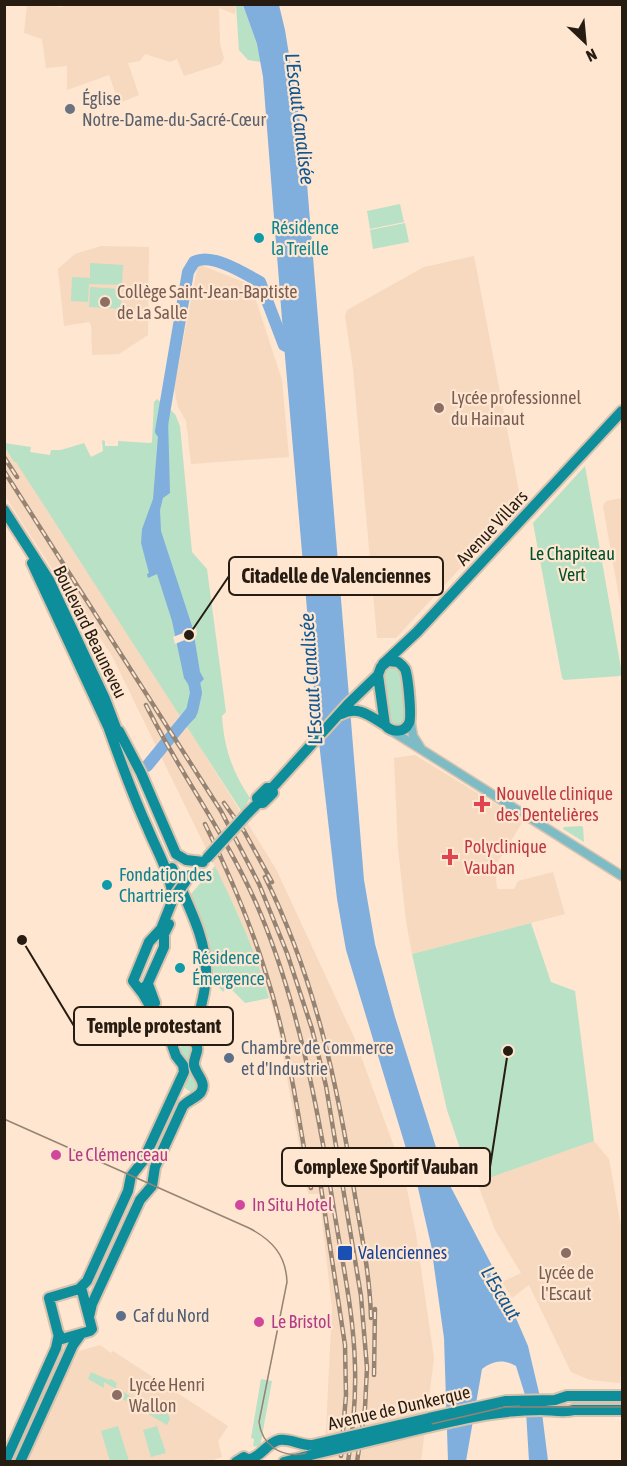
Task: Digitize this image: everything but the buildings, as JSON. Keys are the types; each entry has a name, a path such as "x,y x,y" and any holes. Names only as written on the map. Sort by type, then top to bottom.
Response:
{"main road":[{"name":"Avenue Villars","path":"175,900 191,876 258,803 257,798 267,788 272,788 622,411"},
{"name":"Boulevard Beauneveu","path":"4,510 49,580 199,933 204,951 205,985 187,1040"},
{"name":"Boulevard Beauneveu","path":"4,523 36,570 112,727"},
{"path":"338,716 350,710 360,710 389,728 401,730 405,728 410,718 406,648 417,632"},
{"path":"389,728 382,717 380,670 391,661 403,666 406,672"},
{"path":"112,727 141,773 175,852 186,860 205,860"},
{"path":"79,1289 82,1291 92,1329 62,1339 50,1298 79,1289 87,1281 130,1185 131,1176 137,1170 184,1068 146,999 143,985 164,947 164,934 175,900 166,872 128,782 112,727"},
{"path":"89,1317 102,1282 145,1192 152,1185 152,1177 183,1106 200,1093 203,1084 195,1066 198,1049 187,1040 174,1035 151,995 143,985 134,983 134,976 149,942 161,929 175,900"},
{"path":"153,938 164,942"},
{"path":"174,1051 176,1044 187,1040"},
{"path":"179,1083 181,1093 193,1097"},
{"path":"137,1170 146,1170 152,1177"},
{"path":"130,1185 137,1191 145,1192"},
{"path":"5,1461 56,1348 59,1334"},
{"path":"20,1461 73,1345 81,1334"},
{"path":"564,1404 622,1396"},
{"path":"564,1404 622,1410"},
{"name":"Avenue de Dunkerque","path":"284,1461 312,1450 484,1410 512,1405 564,1404"},
{"name":"Avenue de Dunkerque","path":"252,1460 278,1440 312,1450"},
{"path":"236,1461 243,1457 252,1460"}],"street":[{"path":"410,718 413,736 420,748"},
{"path":"389,728 622,876"}],"shaded area":[{"path":"64,4 236,5 235,14 219,8 220,44 224,58 221,64 184,76 177,59 170,62 145,54 140,61 128,63 139,95 119,103 109,75 67,90 67,66 46,68 42,39 24,33 27,5 63,7"},
{"name":"Collège Saint-Jean-Baptiste de La Salle","path":"101,246 149,247 148,335 119,354 92,355 89,322 64,326 58,269 75,254"},
{"path":"474,256 521,502 396,638 377,638 353,369 345,316 347,310 424,267"},
{"path":"198,264 251,285 282,380 289,457 191,464 186,421 178,407 174,388"},
{"path":"4,448 14,462 16,461 138,647 276,869 354,1037 404,1174 416,1234 434,1358 421,1461 319,1461 326,1430 332,1308 319,1194 308,1194 277,1023 263,976 237,912 112,656 5,496"},
{"path":"622,498 622,614 603,506 606,501"},
{"name":"Polyclinique Vauban","path":"415,755 523,821 495,867 497,889 514,889 518,881 553,872 565,914 412,954 398,848 394,758"},
{"name":"Lycée de l'Escaut","path":"594,1141 609,1159 622,1232 620,1383 590,1380 571,1372 529,1285 512,1298 502,1282 521,1273 495,1230 477,1182"},
{"name":"Lycée Henri Wallon","path":"100,1345 111,1353 113,1351 228,1426 218,1441 222,1457 210,1461 24,1462 69,1364 73,1363 79,1351"}],"green space":[{"path":"236,5 243,5 261,62 248,60 239,50"},
{"path":"400,204 404,222 370,229 367,211"},
{"path":"405,223 409,242 373,249 370,230"},
{"path":"90,263 123,265 122,285 89,284 88,302 71,301 72,277 90,278"},
{"path":"90,287 122,289 121,309 89,307"},
{"path":"157,399 175,414 180,426 192,552 207,569 226,712 222,716 225,738 234,769 250,798 242,812 5,448 4,443 31,447 30,452 50,455 51,450 61,450 84,443 91,457 103,451 102,440 105,441 105,446 118,446 118,441 150,443 152,442 154,402"},
{"name":"Le Chapiteau Vert","path":"585,466 622,674 564,680 533,523"},
{"path":"391,665 401,668 406,719 400,727 388,724 382,674 384,668"},
{"path":"581,826 584,842 563,829 564,827"},
{"path":"215,866 245,931 269,998 245,1003 228,986 223,992 215,983 209,940 191,894"},
{"path":"531,923 551,982 575,991 594,1141 472,1184 447,1110 412,954"},
{"path":"185,1044 191,1048 189,1069 198,1084 191,1092 185,1088 187,1076 180,1047"},
{"path":"91,1372 111,1379 117,1383 116,1387 157,1413 164,1403 170,1419 167,1425 116,1395 116,1389 104,1382 104,1388 88,1379"},
{"path":"261,1379 272,1381 260,1447 253,1446 254,1439 251,1438"},
{"path":"118,1426 129,1461 110,1461 101,1431"},
{"path":"157,1426 166,1453 151,1457 143,1430"}],"water":[{"name":"L'Escaut","path":"243,5 279,5 304,147 364,880 375,944 395,1017 445,1176 500,1281 528,1346 540,1397 548,1461 529,1461 525,1395 516,1366 507,1362 499,1362 482,1369 466,1461 448,1461 444,1338 431,1245 418,1188 346,950 337,899 317,725 263,77 257,44"},
{"path":"166,407 170,493 163,498 160,510 161,531 193,629 200,672 204,679 196,687 198,694 196,717 187,726 181,716 192,704 193,687 190,687 184,678 172,621 157,574 148,578 149,573 141,543 142,529 153,499 159,423"}],"pier":[{"path":"196,628 197,635 175,644 173,637"}],"waterway":[{"path":"161,431 188,272 194,262 201,260 218,262 237,269 260,282 284,345 297,351"},
{"path":"147,766 192,711 196,693 193,676"}],"tram line":[{"path":"4,1119 249,1228 276,1249 284,1264 287,1282 259,1422 264,1437 273,1448 286,1454 302,1454 505,1407 622,1407"}],"railway":[{"path":"4,457 17,477"},
{"path":"4,471 221,811 259,884 287,953 312,1029 326,1086 361,1296 367,1368 365,1408 357,1462"},
{"path":"146,705 244,877 270,939 294,1015 321,1132 352,1327 355,1391 348,1462"},
{"path":"224,803 244,831 272,882"},
{"path":"205,824 247,918 275,1003 311,1188"},
{"path":"265,877 298,954 332,1073 363,1242 371,1318"},
{"path":"317,1161 345,1345 346,1395 341,1456"},
{"path":"374,1375 375,1309"}],"place":[{"name":"Église Notre-Dame-du-Sacré-Cœur","path":"70,109"},
{"name":"Résidence la Treille","path":"259,238"},
{"name":"Collège Saint-Jean-Baptiste de La Salle","path":"105,302"},
{"name":"Lycée professionnel du Hainaut","path":"439,408"},
{"name":"Citadelle de Valenciennes","path":"189,635"},
{"name":"Nouvelle clinique des Dentelières","path":"482,804"},
{"name":"Polyclinique Vauban","path":"450,857"},
{"name":"Fondation des Chartriers","path":"107,885"},
{"name":"Temple protestant","path":"22,940"},
{"name":"Résidence Émergence","path":"180,968"},
{"name":"Complexe Sportif Vauban","path":"508,1051"},
{"name":"Chambre de Commerce et d'Industrie","path":"229,1058"},
{"name":"Le Clémenceau","path":"56,1155"},
{"name":"In Situ Hotel","path":"240,1205"},
{"name":"Valenciennes","path":"345,1253"},
{"name":"Lycée de l'Escaut","path":"566,1253"},
{"name":"Caf du Nord","path":"121,1316"},
{"name":"Le Bristol","path":"259,1322"},
{"name":"Lycée Henri Wallon","path":"117,1395"}],"water label":[{"name":"L'Escaut Canalisée","path":"300,119"},
{"name":"L'Escaut Canalisée","path":"311,679"}]}
